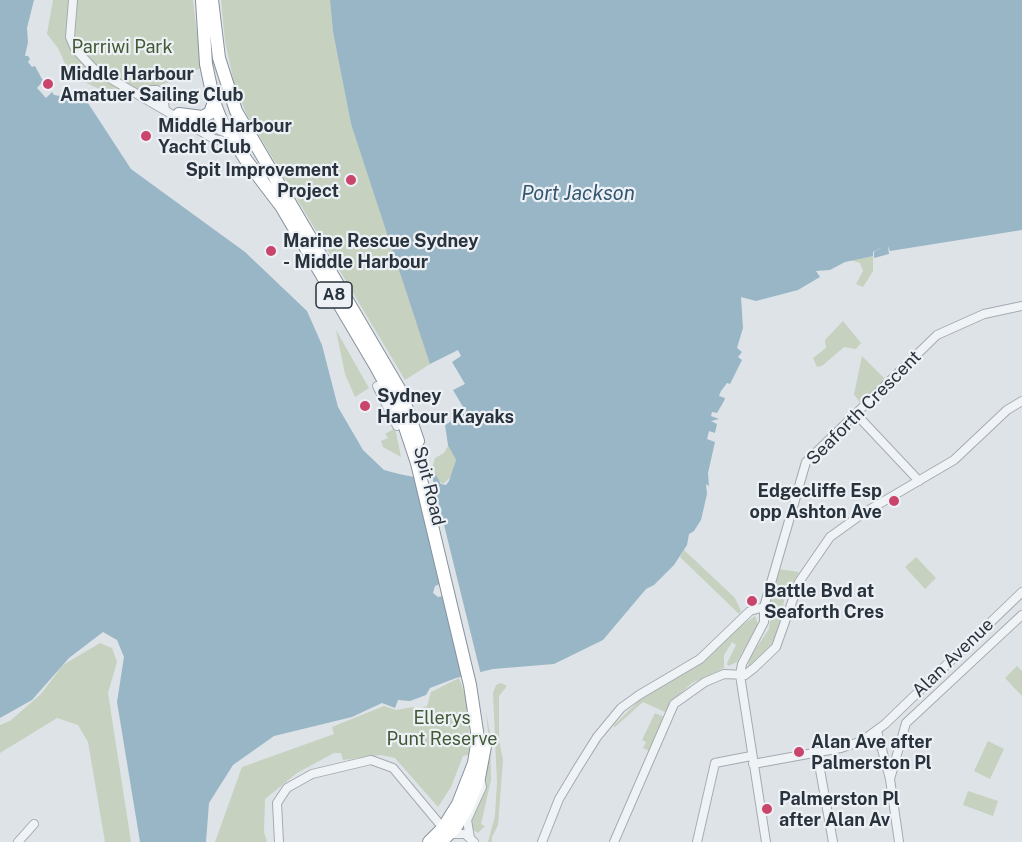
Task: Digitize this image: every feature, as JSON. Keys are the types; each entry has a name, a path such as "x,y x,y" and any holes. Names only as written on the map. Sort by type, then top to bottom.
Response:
{"highway":[{"name":"Spit Road","path":"202,0 206,64 214,102 232,139 281,206 375,365 399,409 420,463"},
{"name":"Spit Road","path":"212,0 214,34 224,80 236,111 401,392 486,738 481,772"},
{"path":"171,112 202,117 210,113 214,102"},
{"name":"A8","path":"445,835 477,752 478,725 473,684"},
{"name":"A8","path":"429,842 445,835 467,808 481,772"}],"street":[{"path":"73,0 69,27 75,49 94,69 145,99 232,139 250,136"},
{"path":"145,99 150,90 157,90 171,112"},
{"name":"Seaforth Crescent","path":"740,675 742,664 764,622 761,606 807,462 937,335 984,314 1022,306"},
{"path":"377,386 397,426"},
{"path":"614,842 674,705 690,691 711,679 724,674 740,675 754,668 776,647 799,582 823,545 851,521 954,460 1007,410 1022,402"},
{"path":"855,414 919,481"},
{"name":"Alan Avenue","path":"697,842 712,769 716,763 817,753 862,741 885,724 1022,592"},
{"path":"542,842 559,799 597,737 621,708 639,694 700,659 750,611 761,606"},
{"name":"Alan Avenue","path":"890,779 906,723 1022,615"},
{"path":"740,675 766,842"},
{"name":"Alan Avenue","path":"885,724 906,723"},
{"path":"877,731 890,779 899,842"},
{"path":"817,753 833,842"},
{"path":"279,842 276,803 287,788 312,774 371,760 393,768 445,835 460,832 472,840"},
{"path":"472,840 467,820 482,787 481,772"},
{"path":"18,842 34,824"}],"green space":[{"name":"Parriwi Park","path":"53,0 193,0 201,68 170,82 118,98 70,75 58,48 47,34"},
{"path":"221,0 330,0 333,32 351,124 430,359 430,364 405,380 247,115 235,87 225,41"},
{"path":"873,256 873,271 863,287 856,284 863,271 860,263 850,260"},
{"path":"843,321 861,343 856,349 844,347 822,366 817,367 813,358 826,348 825,340"},
{"path":"336,330 369,388 355,397 345,374"},
{"path":"862,356 886,380 860,403 854,394"},
{"path":"395,428 401,457 383,447 381,441 388,438 385,434"},
{"path":"449,444 456,460 452,476 443,484 436,478 433,465 435,458 444,453"},
{"path":"684,550 735,598 741,611 739,614 680,557"},
{"path":"916,557 936,578 925,589 905,567"},
{"path":"778,569 799,572 785,596 778,631 771,645 748,667 750,657 769,629 771,614 769,602"},
{"path":"755,616 758,624 737,662 728,666 727,663 736,645 732,642 724,655 724,668 692,683 670,703 665,712 643,702 615,727 613,726 649,691"},
{"path":"100,643 112,648 117,662 108,693 131,842 105,842 88,742 78,725 57,718 0,753 0,725 10,721 41,694 63,665"},
{"path":"1017,666 1022,671 1022,696 1005,678"},
{"name":"Ellerys Punt Reserve","path":"459,678 469,706 469,755 463,756 451,787 438,807 395,758 381,755 343,760 341,753 334,753 297,773 265,799 264,832 267,842 215,842 242,767 334,734 332,727 384,706 396,710 427,706 431,692"},
{"path":"501,683 507,686 499,696 499,740 503,760 498,825 492,842 488,842 495,816 497,782 493,693 496,685"},
{"path":"486,712 490,733 491,780 481,824 485,826 478,833 472,829 470,819 486,783 489,740"},
{"path":"655,713 664,717 649,751 643,748 646,742 642,740"},
{"path":"988,741 1004,749 990,779 974,771"},
{"path":"968,791 998,801 993,816 963,805"}],"water":[{"name":"Port Jackson","path":"0,0 34,0 27,28 28,42 25,56 28,56 30,59 28,62 32,67 35,66 44,80 37,88 46,98 52,92 54,95 86,100 131,169 245,252 307,311 322,345 338,407 363,450 384,470 414,477 433,470 441,484 446,485 449,481 456,460 448,445 445,425 466,412 453,390 465,384 452,362 461,356 458,350 430,364 351,124 333,32 330,0 1022,0 1022,230 890,251 888,246 889,254 874,258 874,252 884,246 873,252 873,256 845,262 830,270 816,271 820,277 798,290 756,301 741,297 743,328 737,348 742,352 738,357 742,360 730,384 727,383 721,391 719,396 725,398 724,401 717,413 712,412 711,416 719,419 711,421 717,424 715,433 709,431 707,439 715,442 708,473 709,486 706,484 707,494 701,520 694,531 689,534 687,545 674,565 654,585 646,589 603,640 554,664 493,669 456,678 430,688 426,695 410,701 398,700 395,708 382,703 352,717 274,736 233,765 209,803 206,842 140,842 117,702 124,657 117,640 103,632 69,658 32,700 0,718"}],"pier":[{"path":"430,468 481,675 462,679 443,596 438,597 433,593 435,586 440,584 415,474"}],"place":[{"name":"Middle Harbour Amatuer Sailing Club","path":"48,84"},
{"name":"Middle Harbour Yacht Club","path":"146,136"},
{"name":"Spit Improvement Project","path":"351,180"},
{"name":"Marine Rescue Sydney - Middle Harbour","path":"271,251"},
{"name":"Sydney Harbour Kayaks","path":"365,406"},
{"name":"Edgecliffe Esp opp Ashton Ave","path":"894,501"},
{"name":"Battle Bvd at Seaforth Cres","path":"752,601"},
{"name":"Alan Ave after Palmerston Pl","path":"799,752"},
{"name":"Palmerston Pl after Alan Av","path":"767,809"}]}
